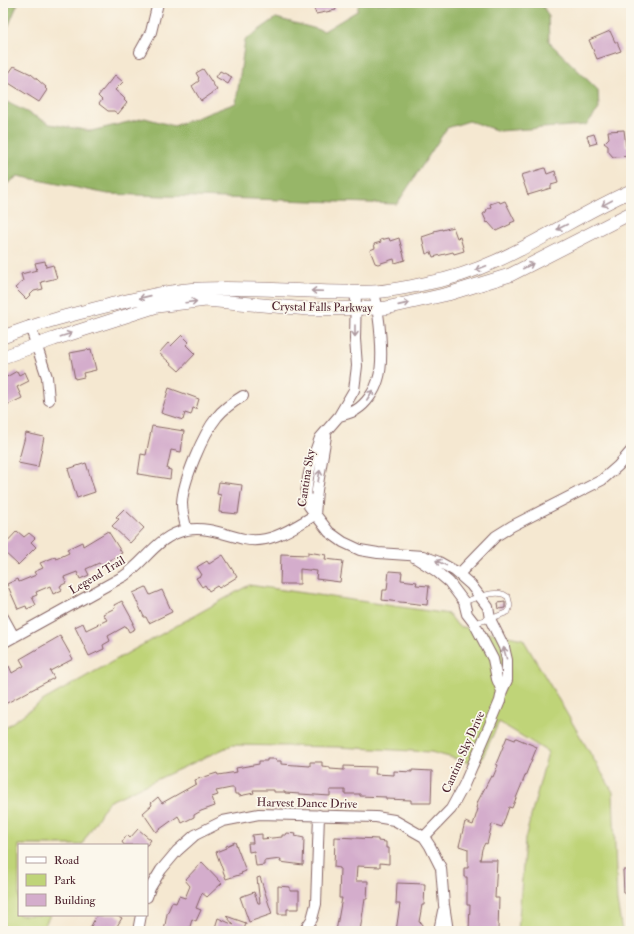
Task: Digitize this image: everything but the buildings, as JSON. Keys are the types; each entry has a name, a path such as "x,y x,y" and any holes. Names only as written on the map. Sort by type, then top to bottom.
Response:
{"street":[{"path":"140,52 151,32 158,3"},
{"name":"Crystal Falls Parkway","path":"3,337 30,326 72,314 162,293 200,289 245,288 374,292 429,283 460,276 488,265 631,191"},
{"name":"Crystal Falls Parkway","path":"3,357 38,344 157,306 206,300 300,308 386,308 448,294 510,275 631,213"},
{"path":"541,238 551,254"},
{"name":"Cantina Sky","path":"315,515 317,490 327,430 339,416 354,390 357,366 355,340 356,292"},
{"name":"Cantina Sky","path":"339,416 357,409 369,398 378,381 381,360 378,308 374,292"},
{"path":"30,326 38,344 48,377 49,400"},
{"path":"187,530 182,517 182,501 192,464 216,418 225,408 243,396"},
{"path":"459,574 496,536 512,526 602,480 618,466 631,451"},
{"name":"Legend Trail","path":"3,643 132,571 156,544 169,537 187,530 214,531 246,540 258,540 270,538 283,533 315,515"},
{"name":"Cantina Sky Drive","path":"315,515 329,532 360,550 378,553 423,556 439,562 459,574 471,585 488,607 490,619 504,647 507,660 507,680 492,720 459,795 451,809 424,837"},
{"name":"Cantina Sky Drive","path":"411,556 436,571 449,582 464,602 467,614 474,623 492,659 502,691"},
{"path":"3,618 14,637"},
{"name":"Harvest Dance Drive","path":"148,894 161,870 177,851 195,835 223,821 259,814 376,817 394,820 424,837 436,856 441,868 448,931"},
{"path":"304,931 312,919 316,904 319,816"},
{"name":"Harvest Dance Drive","path":"439,931 444,905"},
{"path":"138,931 142,916"}],"lane":[{"path":"464,602 493,594 502,593 508,597 510,605 508,612 474,623"}],"green space":[{"path":"3,3 18,3 3,39"},
{"path":"359,3 541,3 548,15 549,42 598,90 599,109 586,125 499,131 469,121 447,128 397,204 108,194 18,176 3,187 3,100 50,124 91,131 145,118 174,126 236,103 245,40 276,18 324,31 357,11"},
{"path":"249,585 449,614 458,626 523,639 613,792 617,901 622,931 518,931 525,839 548,752 499,722 479,765 431,752 338,747 232,745 108,802 82,844 18,844 18,916 50,916 42,931 3,931 3,729 44,700"}]}
